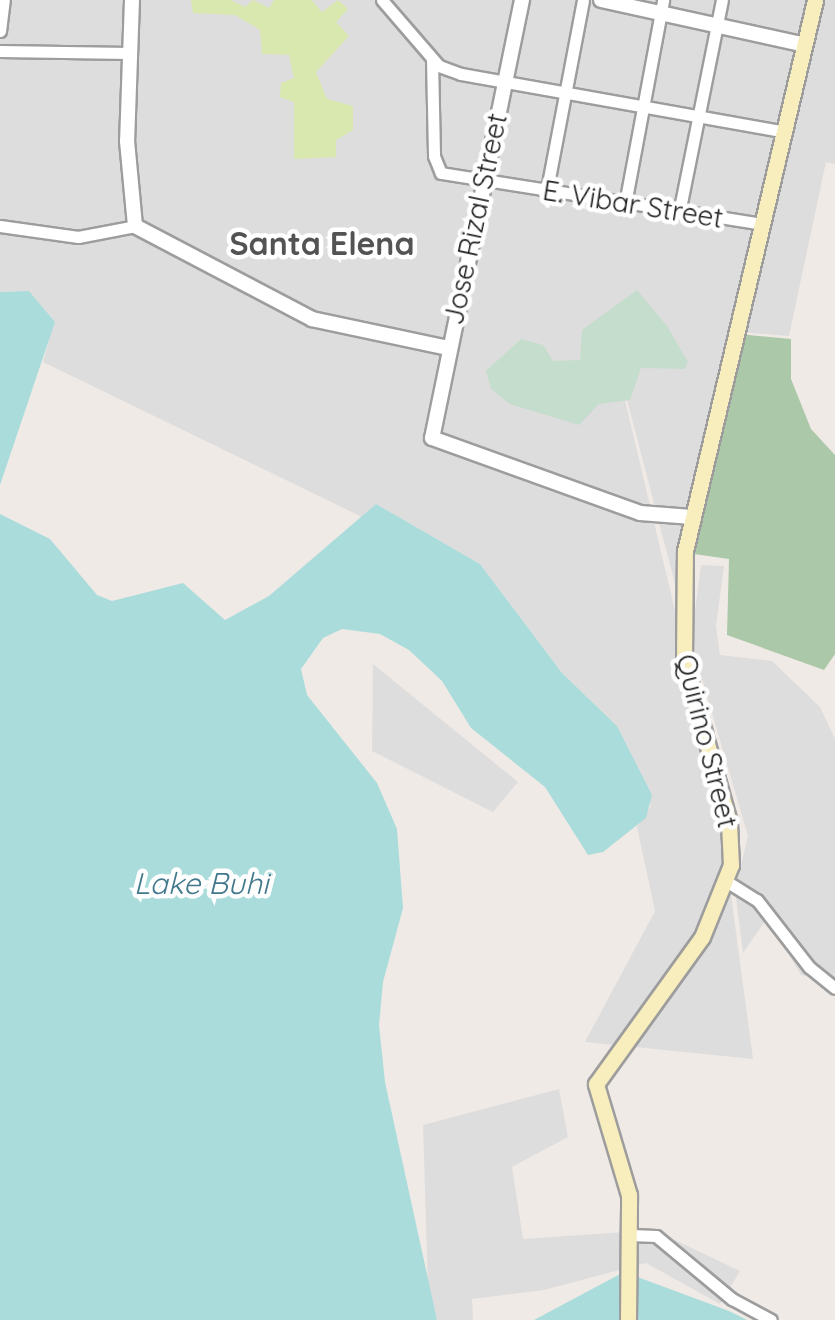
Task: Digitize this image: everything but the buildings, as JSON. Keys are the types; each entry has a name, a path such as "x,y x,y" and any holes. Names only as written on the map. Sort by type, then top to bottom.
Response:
{"main road":[{"name":"Quirino Street","path":"628,1320 633,1271 628,1195 596,1084 702,937 726,881 730,822 682,647 692,518 815,0"}],"street":[{"path":"0,31 4,0"},
{"path":"132,0 127,141 135,226"},
{"path":"382,0 432,59 462,74 564,88 786,132"},
{"name":"Jose Rizal Street","path":"522,0 432,438 640,513 692,518"},
{"path":"547,189 583,0"},
{"path":"601,0 661,6 716,26 805,45"},
{"path":"679,213 722,0"},
{"path":"624,204 661,6"},
{"path":"0,51 128,53"},
{"name":"E. Vibar Street","path":"432,59 436,165 446,175 763,224"},
{"path":"0,226 78,237 135,226 312,320 449,348"},
{"path":"726,881 757,900 809,966 835,988"},
{"path":"630,1236 656,1236 732,1299 771,1320"}],"shaded area":[{"path":"0,0 810,0 691,559 685,622 604,312 716,783 753,1059 585,1042 655,911 637,827 651,806 617,726 562,673 480,564 376,504 362,517 43,362 54,321 29,291 0,292"},
{"path":"820,0 835,0 835,164 826,162 789,336 739,332"},
{"path":"701,565 724,566 716,626 720,655 772,661 820,707 835,739 835,981 801,975 767,918 743,953 735,890 748,836 691,641"},
{"path":"373,664 518,782 493,812 372,751"},
{"path":"559,1089 568,1137 512,1167 523,1239 654,1230 740,1271 720,1304 646,1263 544,1290 472,1299 473,1320 437,1320 428,1290 423,1125"}],"green space":[{"path":"191,0 231,0 245,7 253,0 269,8 274,0 312,0 322,12 338,0 348,9 336,22 349,36 316,72 327,99 353,106 353,130 336,140 336,157 294,159 294,102 280,97 281,83 294,78 289,55 262,54 260,30 235,15 193,13"},
{"path":"637,290 667,326 688,362 685,369 641,368 630,400 599,404 579,425 510,404 491,389 486,371 521,339 543,345 553,361 580,360 582,330"},
{"path":"738,334 791,339 791,379 811,429 835,455 835,654 824,670 727,635 729,559 694,554"}],"water":[{"path":"29,291 55,322 0,485 0,292"},
{"name":"Lake Buhi","path":"376,504 480,564 562,673 617,726 652,795 646,818 603,852 588,855 545,787 471,728 442,681 409,650 380,634 342,629 323,638 301,669 307,695 377,783 397,829 403,908 383,982 379,1025 385,1082 437,1320 0,1320 0,514 50,539 97,595 112,601 183,583 225,620 269,596"},
{"path":"624,1272 729,1311 747,1320 534,1320"}],"district":[{"name":"Santa Elena","path":"322,243"}]}
